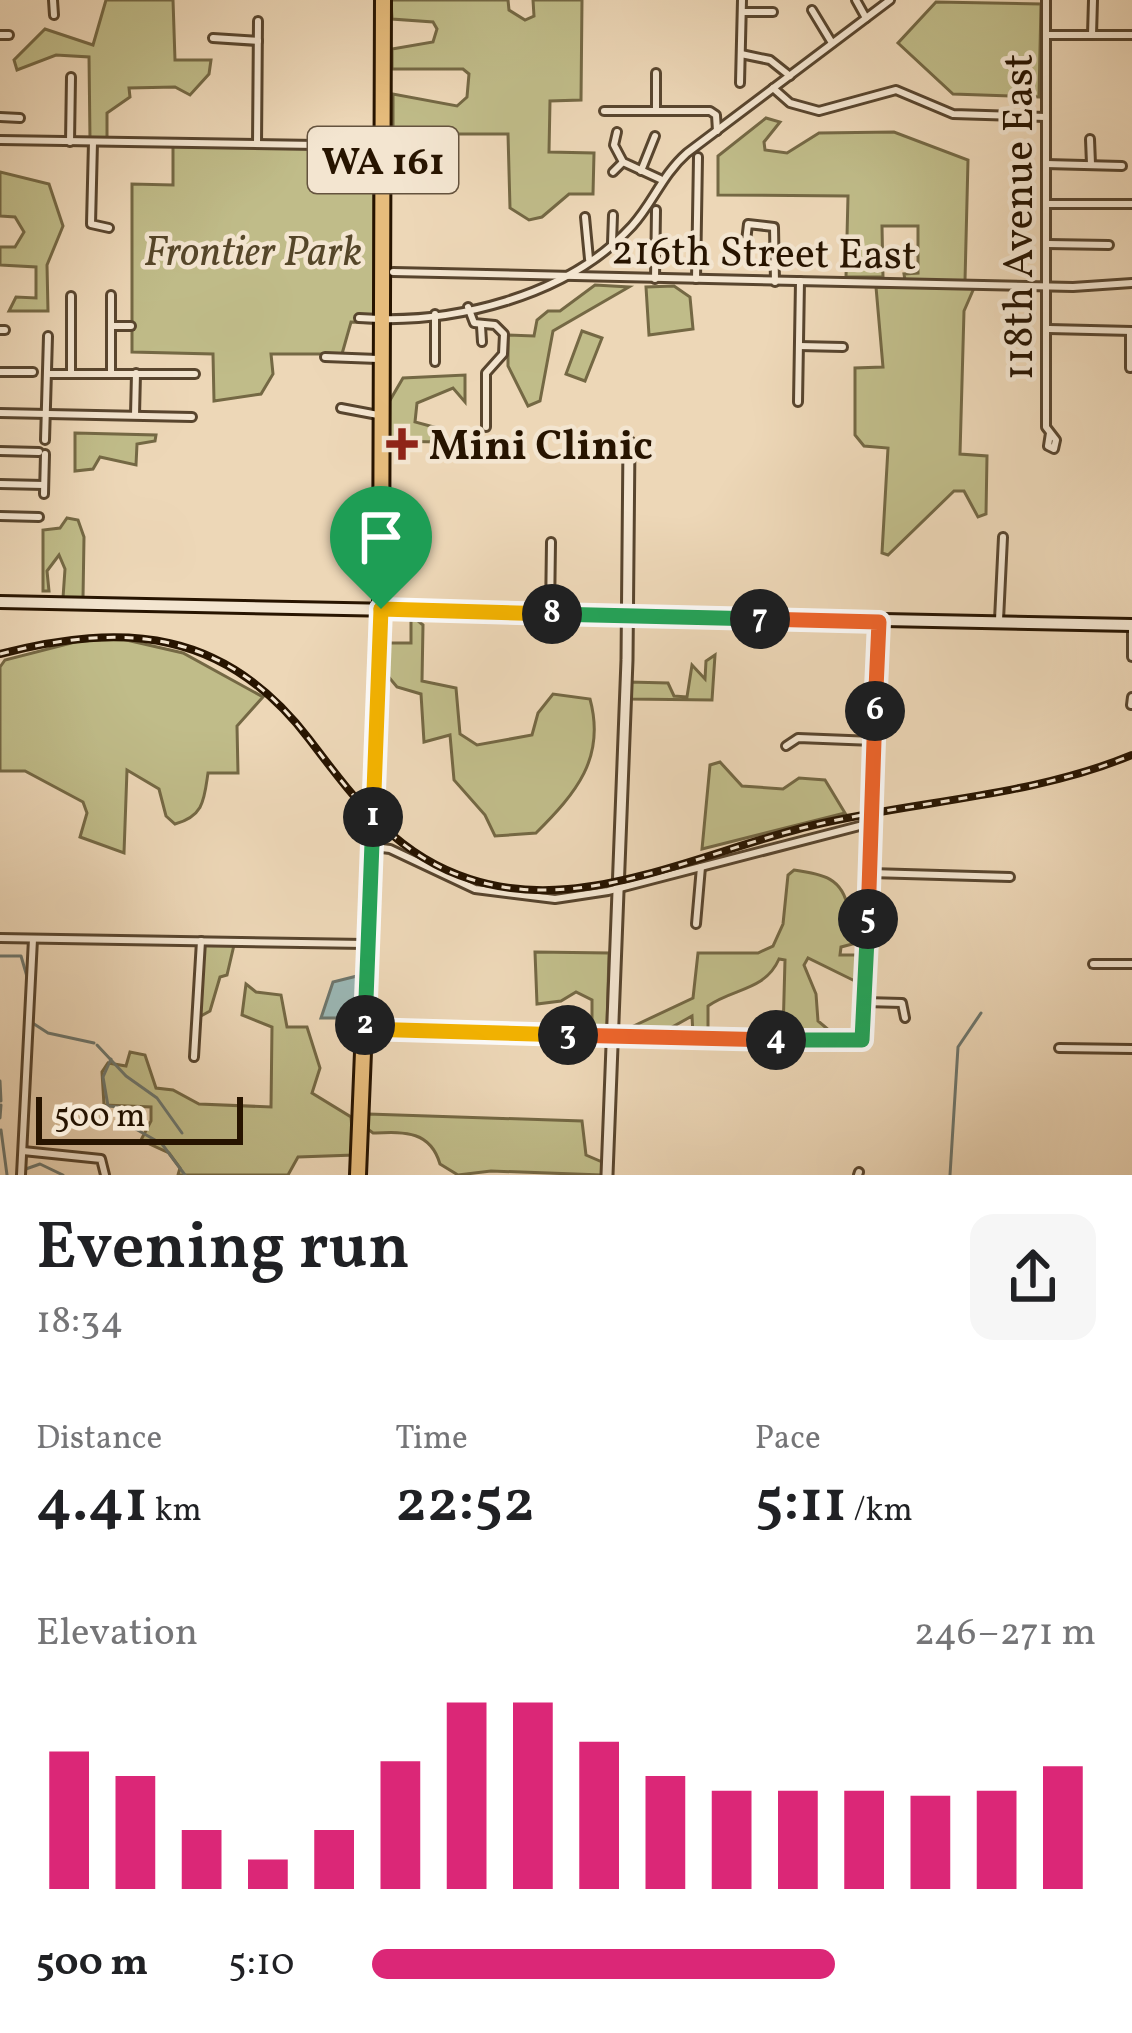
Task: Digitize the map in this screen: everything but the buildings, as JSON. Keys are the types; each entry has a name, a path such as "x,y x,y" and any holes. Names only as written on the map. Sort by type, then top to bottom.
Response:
{"main road":[{"name":"WA 161","path":"358,1175 381,609 383,0"},
{"path":"0,602 1132,625"}],"street":[{"path":"53,0 54,15"},
{"path":"740,83 742,0"},
{"path":"856,0 866,18"},
{"path":"359,318 468,308 534,293 565,277 637,221 660,179 890,0"},
{"name":"118th Avenue East","path":"1046,0 1045,284 1050,433"},
{"path":"1092,35 1093,0"},
{"path":"812,10 833,44"},
{"path":"742,12 772,12"},
{"path":"257,144 258,21"},
{"path":"1046,35 1132,35"},
{"path":"213,38 258,41"},
{"path":"741,54 764,57 790,76"},
{"path":"656,73 656,110"},
{"path":"70,142 71,77"},
{"path":"773,88 790,103 820,111 896,90 953,114 1045,117"},
{"path":"604,111 712,112 717,131"},
{"path":"0,117 20,118"},
{"path":"617,132 614,145 623,162 660,179"},
{"path":"641,171 655,136"},
{"path":"0,140 383,146"},
{"path":"1090,140 1091,164"},
{"path":"93,142 91,224 109,228"},
{"path":"696,280 698,157"},
{"path":"613,172 623,162"},
{"path":"1046,164 1122,166"},
{"path":"1047,204 1132,204"},
{"path":"655,279 656,210"},
{"path":"612,243 613,215"},
{"path":"584,217 589,260"},
{"path":"745,250 748,224 774,227 775,282"},
{"path":"1048,244 1109,245"},
{"name":"216th Street East","path":"393,272 775,282 1131,284"},
{"path":"798,402 800,281"},
{"path":"111,295 111,373"},
{"path":"71,296 71,372"},
{"path":"468,308 471,320 481,326 500,327 504,342 501,357 487,369 486,427"},
{"path":"435,314 435,362"},
{"path":"112,326 131,326"},
{"path":"481,326 482,342"},
{"path":"1049,329 1131,331 1130,368"},
{"path":"45,440 48,336"},
{"path":"799,346 843,346"},
{"path":"325,358 382,359"},
{"path":"0,372 33,372"},
{"path":"49,374 195,374"},
{"path":"135,415 136,374"},
{"path":"341,408 381,415"},
{"path":"0,413 192,417"},
{"path":"607,1175 629,442"},
{"path":"0,451 42,453 44,489 0,484"},
{"path":"0,516 39,517"},
{"path":"998,624 1003,537"},
{"path":"550,614 551,542"},
{"path":"365,1029 860,1041 879,622"},
{"path":"1132,625 1132,657"},
{"path":"786,746 798,738 874,741"},
{"path":"373,847 390,849 467,886 505,895 555,898 618,888 871,823"},
{"path":"696,924 701,867"},
{"path":"870,873 1010,877"},
{"path":"0,938 368,944"},
{"path":"21,1175 33,939"},
{"path":"194,1058 201,941"},
{"path":"1093,964 1132,964"},
{"path":"865,1002 900,1002 905,1018"},
{"path":"1059,1048 1132,1048"},
{"path":"22,1151 66,1151 104,1160 105,1175"}],"green space":[{"path":"106,0 173,0 175,60 211,60 209,74 190,95 175,87 129,88 130,97 107,113 107,139 90,139 89,57 56,55 17,70 14,60 45,29 93,45"},
{"path":"391,0 508,0 509,10 525,20 534,16 533,0 582,0 581,100 550,101 549,152 594,153 593,194 569,194 542,217 529,220 510,208 508,134 393,134 393,94 457,106 467,97 469,74 463,69 392,69 392,49 433,42 437,29 433,22 392,19"},
{"path":"936,2 1041,4 1039,97 953,94 898,43"},
{"path":"766,118 780,122 764,142 765,150 787,153 819,133 894,132 968,160 965,281 905,280 904,274 918,273 918,226 882,226 883,277 846,277 848,196 718,195 718,156"},
{"name":"Frontier Park","path":"173,146 374,149 374,323 351,322 342,354 271,354 273,374 261,394 214,401 213,354 132,352 132,184 173,185"},
{"path":"0,172 49,184 63,226 47,265 48,311 9,311 16,297 36,298 36,267 0,265 0,247 15,247 24,232 15,217 0,216"},
{"path":"595,285 629,287 553,331 540,401 528,406 508,366 508,335 534,336 537,320 548,311 560,311"},
{"path":"674,286 690,297 693,329 649,335 646,287"},
{"path":"876,287 974,288 964,311 960,454 987,456 986,514 978,517 964,491 954,491 888,555 882,553 888,448 864,446 855,435 855,368 883,367"},
{"path":"582,331 602,338 585,381 566,374"},
{"path":"465,375 465,402 453,388 417,403 415,422 441,429 440,442 386,441 389,402 403,378"},
{"path":"75,433 156,435 155,441 137,444 136,465 100,457 93,469 75,471"},
{"path":"67,518 78,520 84,537 83,598 63,598 65,569 59,555 47,571 49,591 43,591 43,530 60,528"},
{"path":"411,615 423,625 422,681 456,688 460,734 477,745 532,735 538,713 553,694 590,699 594,739 584,773 536,833 495,836 485,815 454,780 450,735 424,742 421,694 397,687 387,675 387,643 411,643"},
{"path":"122,639 183,653 263,697 237,726 238,773 208,773 201,806 185,821 175,824 166,816 159,789 127,770 124,853 80,837 87,813 83,802 25,771 0,771 0,667 5,660 79,641"},
{"path":"715,655 712,700 629,699 629,682 668,683 674,696 687,697 692,665 705,679 706,661"},
{"path":"720,762 742,786 783,789 799,778 825,780 845,813 702,849 710,765"},
{"path":"794,870 830,879 842,890 848,909 865,914 864,941 841,947 840,955 864,955 863,985 808,958 804,965 816,994 818,1021 837,1037 783,1033 785,960 779,959 757,983 708,1006 708,1034 693,1034 692,1016 665,1031 623,1031 693,998 698,953 758,953 773,946 783,924 788,875"},
{"path":"203,945 234,945 227,975 220,977 210,1011 199,1017"},
{"path":"535,952 609,953 607,1029 592,1030 592,1000 576,992 561,1001 537,1004"},
{"path":"246,984 256,992 281,995 287,1027 307,1027 320,1068 312,1093 351,1117 354,1155 298,1157 288,1175 178,1175 180,1168 169,1153 141,1140 151,1121 151,1107 104,1105 102,1072 108,1063 126,1066 130,1052 145,1055 156,1088 173,1090 199,1104 271,1107 272,1027 242,1015"},
{"path":"368,1114 582,1121 586,1155 602,1162 602,1175 491,1171 458,1175 440,1164 423,1139 405,1133 373,1133 365,1127"}],"water":[{"path":"357,976 356,1003 337,1018 321,1018 333,982"}],"waterway":[{"path":"0,956 21,956 28,980"},
{"path":"950,1175 958,1047 981,1013"},
{"path":"31,1022 48,1033 94,1043"},
{"path":"97,1045 126,1076 157,1098 182,1133"},
{"path":"111,1059 103,1077 108,1106 119,1107 134,1128 162,1144 185,1175"},
{"path":"0,1081 1,1101"},
{"path":"0,1118 1,1105"},
{"path":"1,1130 7,1175"},
{"path":"23,1170 40,1164 63,1175"}],"railway":[{"path":"0,654 89,638 131,638 170,643 207,655 277,702 360,803 398,840 444,869 518,889 568,889 628,879 814,825 1015,789 1132,755"}],"place":[{"name":"Mini Clinic","path":"402,444"}],"route":[{"path":"381,609 879,622 862,1040 365,1029 381,609"}]}
